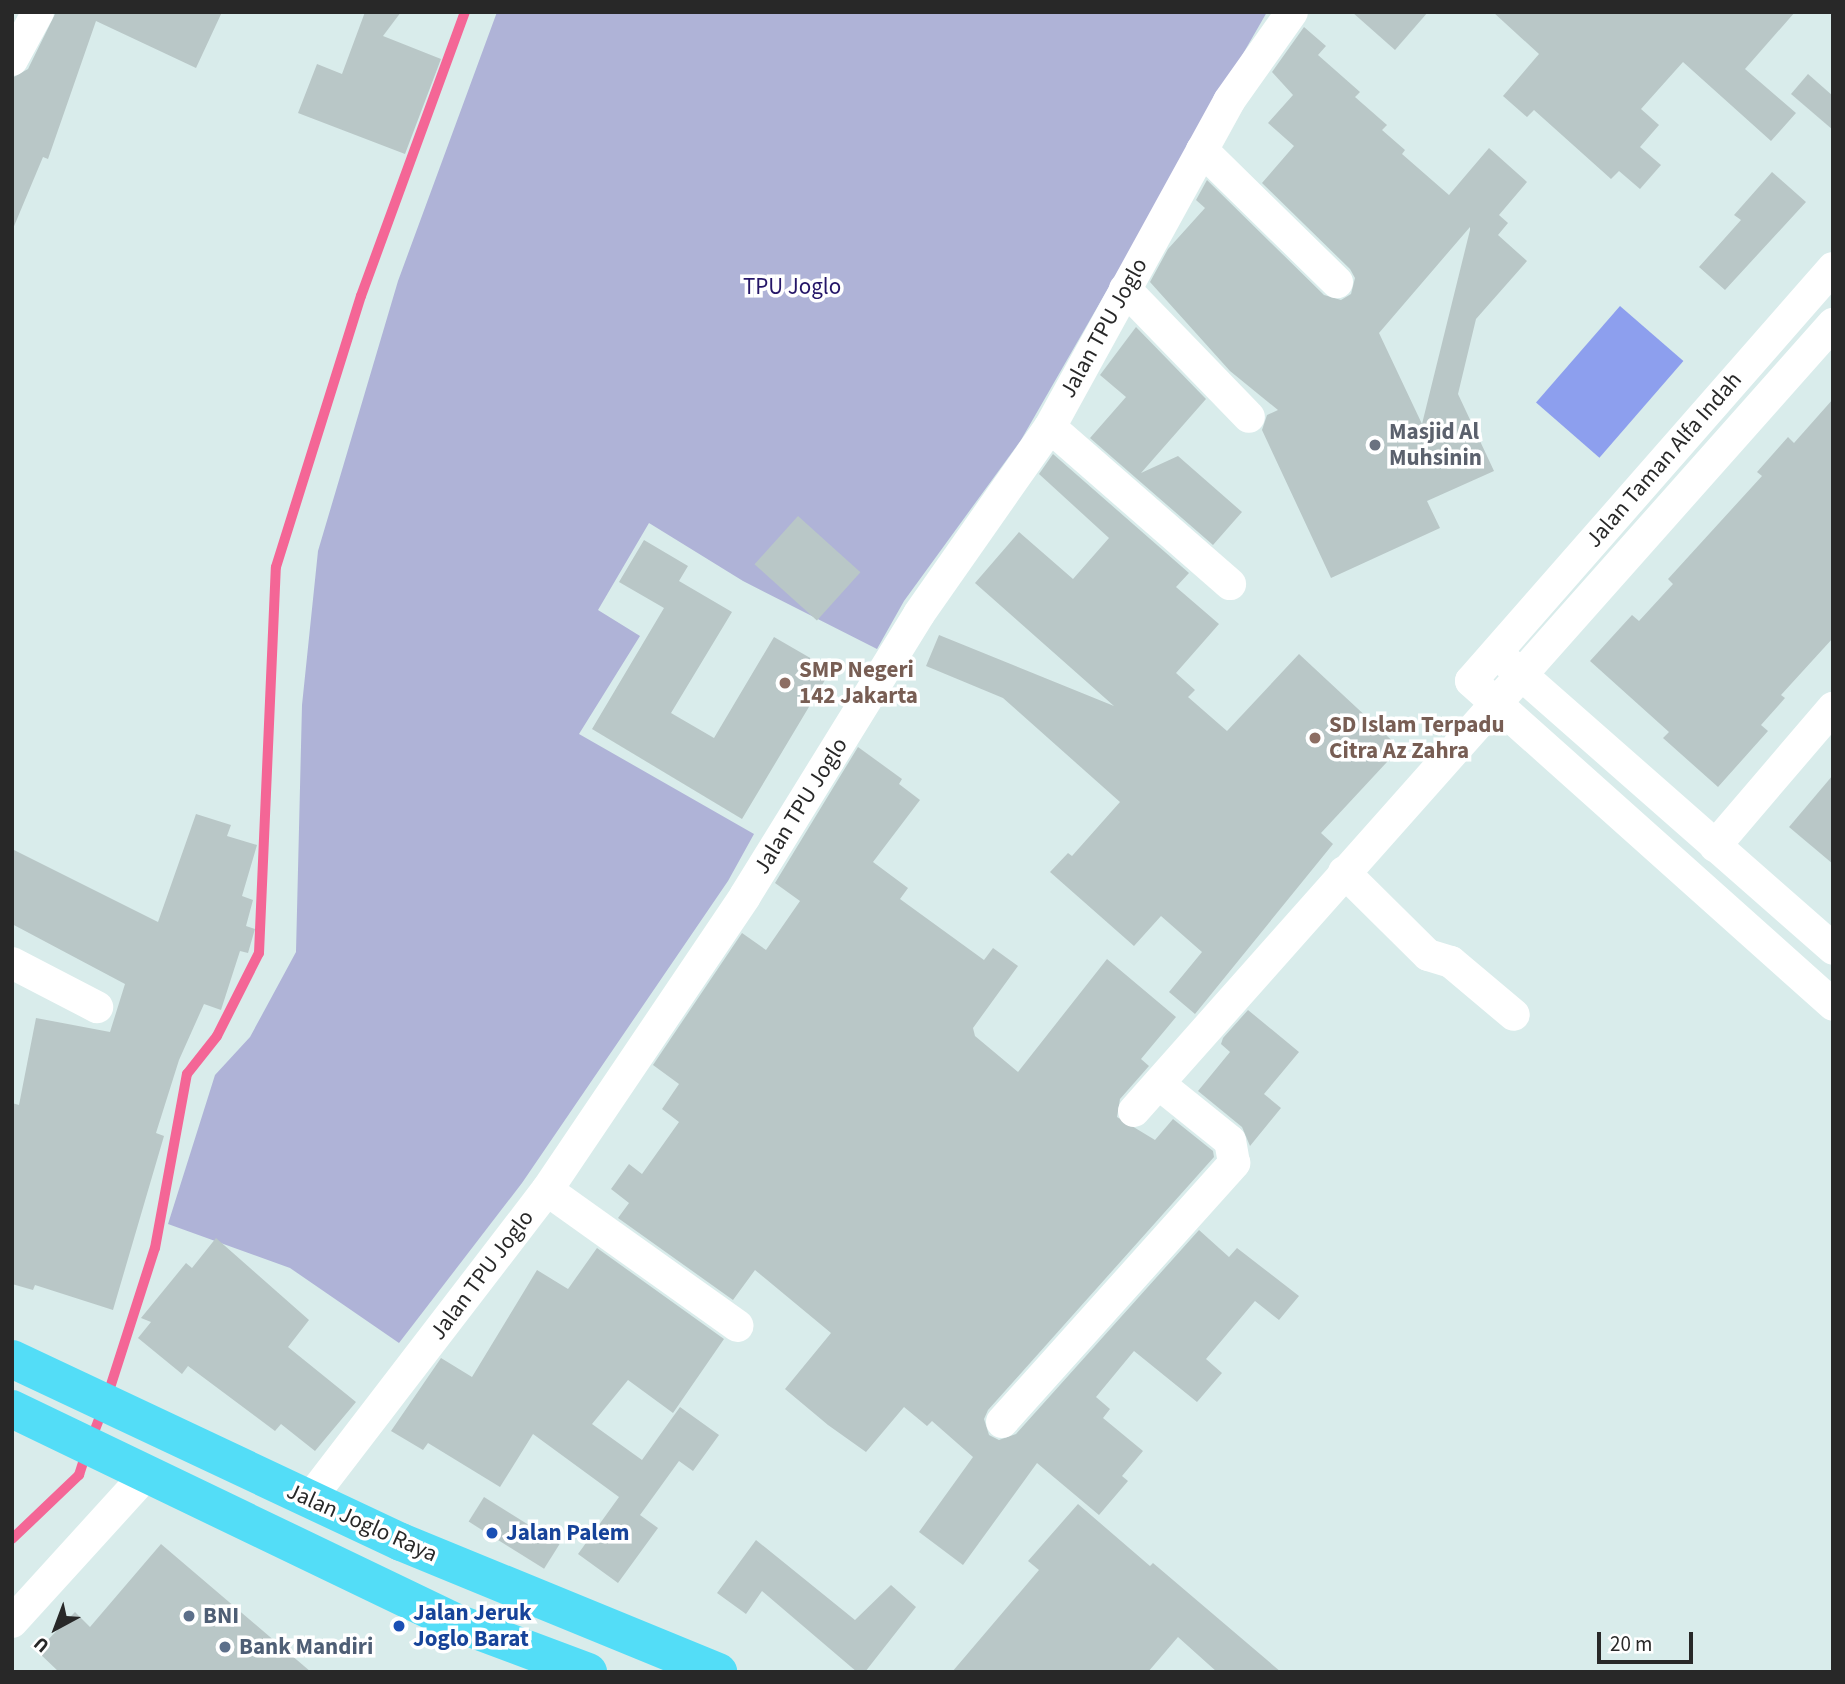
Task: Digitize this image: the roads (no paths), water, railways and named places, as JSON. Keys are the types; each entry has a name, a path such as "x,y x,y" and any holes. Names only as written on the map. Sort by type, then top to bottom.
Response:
{"main road":[{"name":"Jalan Joglo Raya","path":"12,1359 309,1500 718,1672"},
{"path":"14,1414 58,1432 457,1623 588,1672"}],"street":[{"path":"12,61 38,12"},
{"name":"Jalan TPU Joglo","path":"309,1500 547,1190 746,896 919,614 1050,427 1229,100 1292,12"},
{"path":"1202,150 1337,282"},
{"name":"Jalan Taman Alfa Indah","path":"1495,707 1471,681 1494,651 1833,268"},
{"path":"1125,289 1250,417"},
{"name":"Jalan Taman Alfa Indah","path":"1134,1111 1833,324"},
{"path":"1050,427 1230,584"},
{"path":"1494,651 1833,949"},
{"path":"1495,707 1833,1004"},
{"path":"1715,846 1833,708"},
{"path":"1344,872 1426,953 1451,962 1514,1015"},
{"path":"12,963 97,1007"},
{"path":"1002,1422 1234,1163 1230,1141 1159,1084"},
{"path":"547,1190 738,1326"},
{"path":"12,1622 135,1471"}],"waterway":[{"path":"108,1394 155,1248 187,1074 217,1036 259,953 276,567 361,296 465,12"},
{"path":"91,1440 103,1408"},
{"path":"12,1539 79,1475 86,1454"}],"place":[{"name":"Masjid Al Muhsinin","path":"1375,445"},
{"name":"SMP Negeri 142 Jakarta","path":"785,683"},
{"name":"SD Islam Terpadu Citra Az Zahra","path":"1315,738"},
{"name":"Jalan Palem","path":"492,1533"},
{"name":"BNI","path":"189,1616"},
{"name":"Jalan Jeruk Joglo Barat","path":"399,1626"},
{"name":"Bank Mandiri","path":"225,1647"}],"park label":[{"name":"TPU Joglo","path":"792,287"}]}
